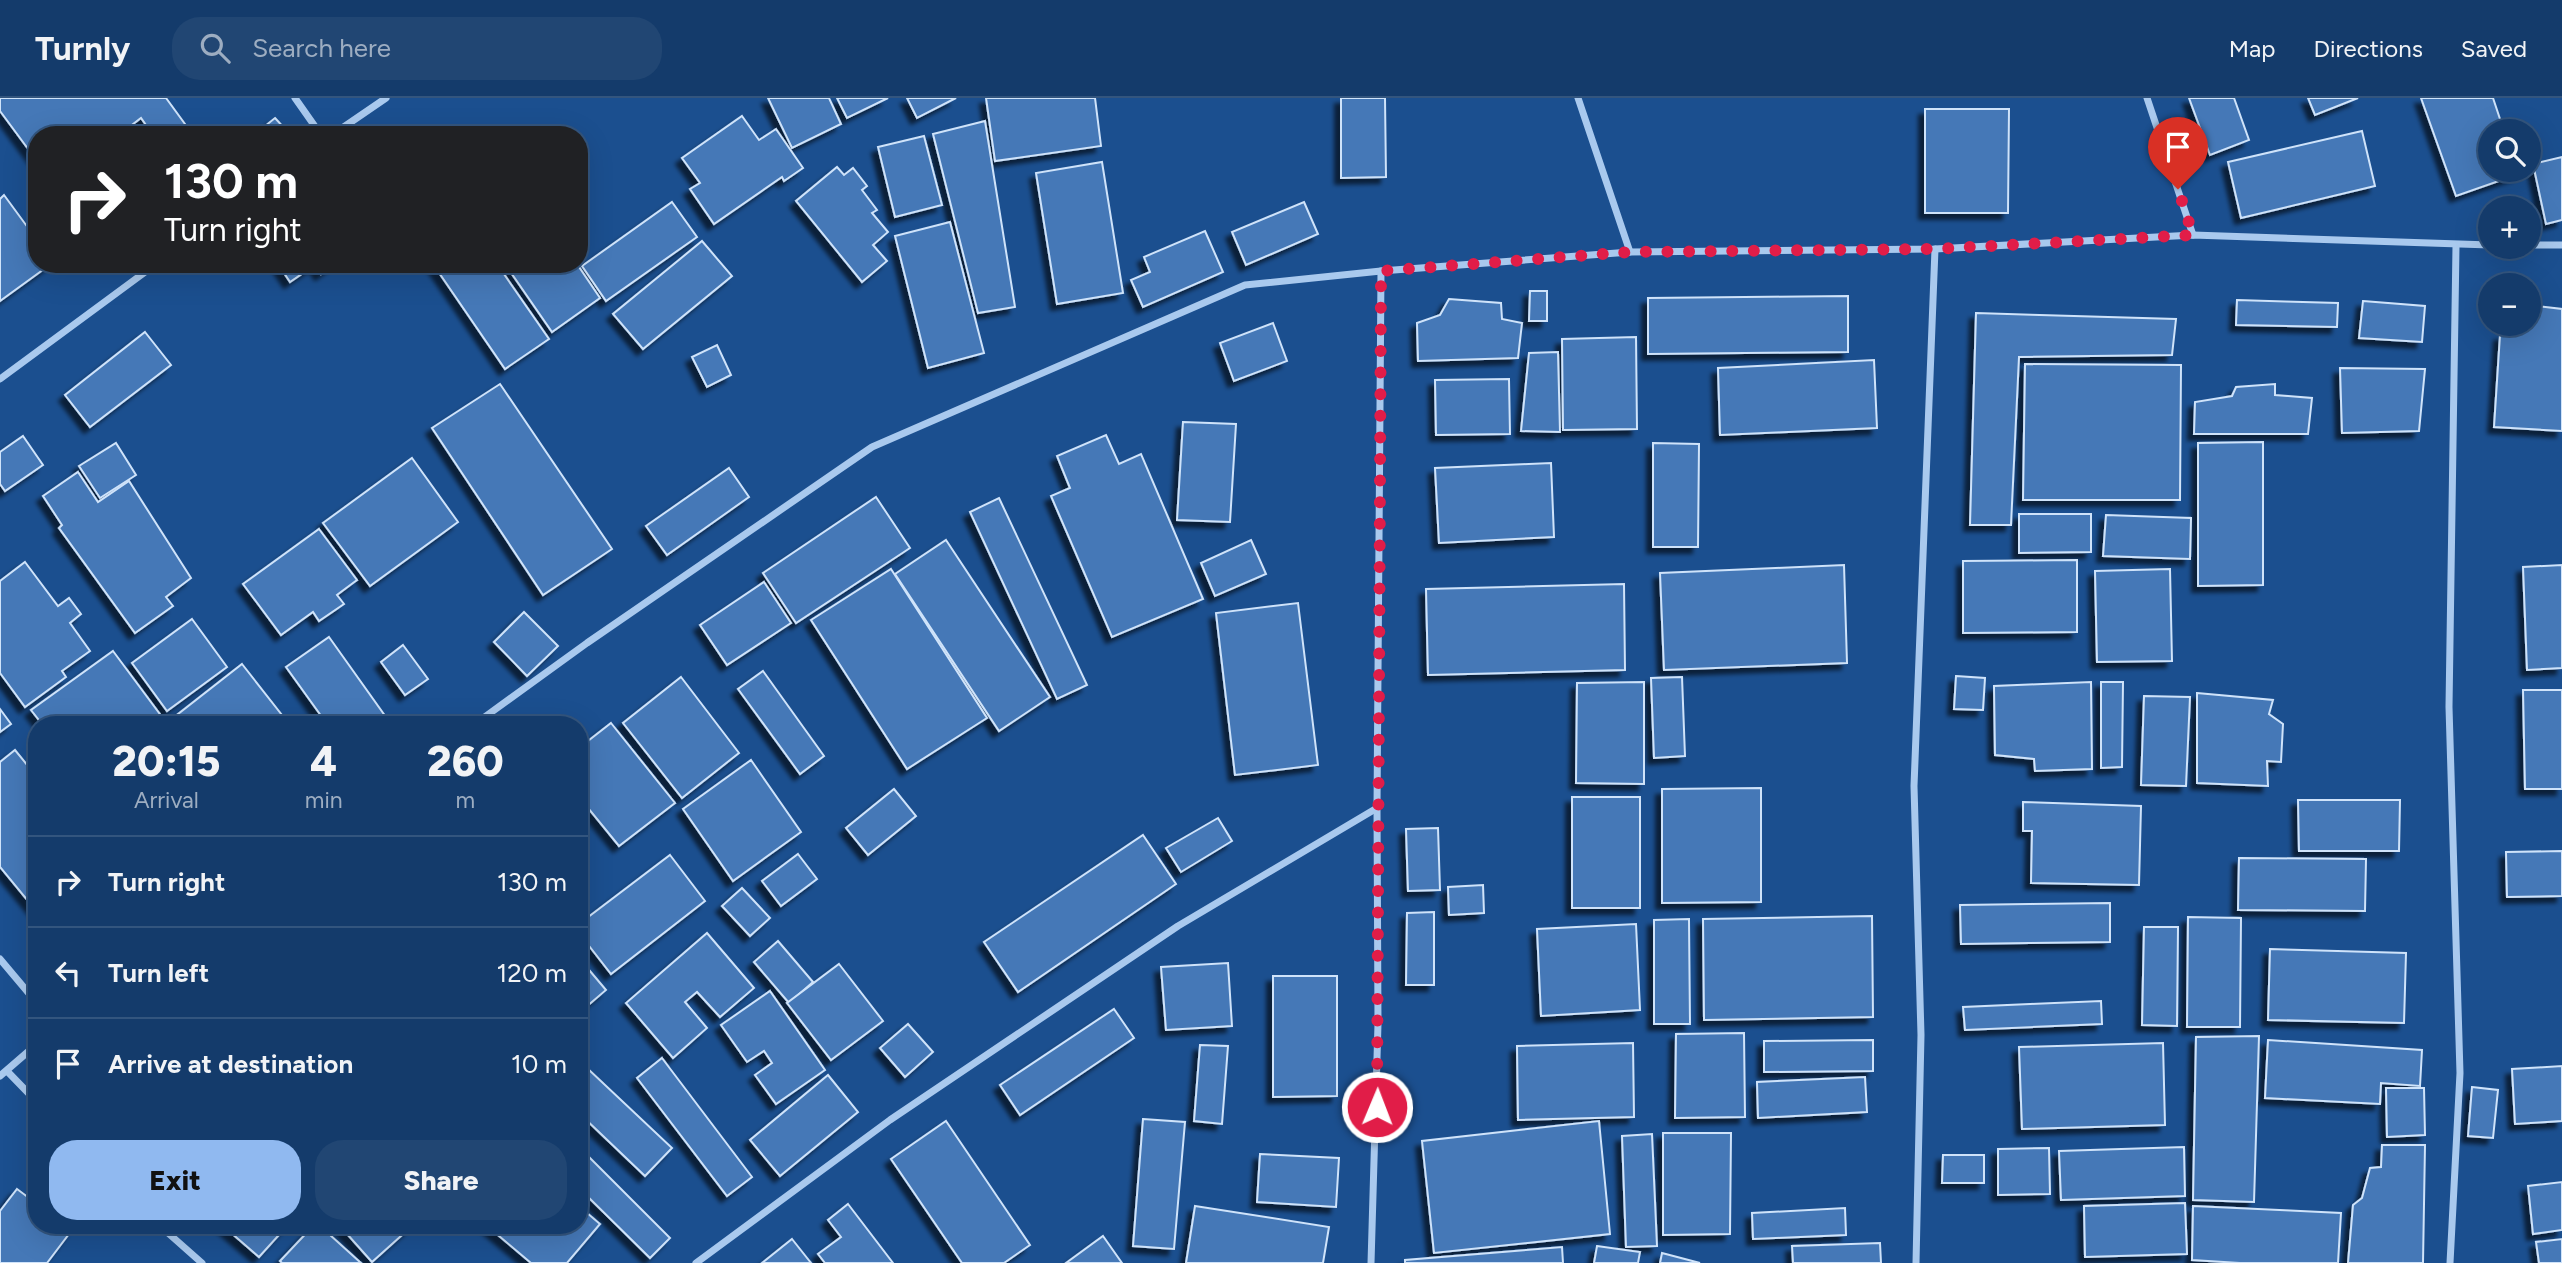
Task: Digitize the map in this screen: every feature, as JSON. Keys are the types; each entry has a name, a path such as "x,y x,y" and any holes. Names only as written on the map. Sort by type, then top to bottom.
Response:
{"street":[{"path":"295,98 315,126"},
{"path":"345,126 386,98"},
{"path":"1578,98 1630,252"},
{"path":"2147,98 2193,235"},
{"path":"486,716 587,643 872,447 1245,285 1381,271 1630,252 1935,249 2193,235 2478,246"},
{"path":"2541,245 2562,245"},
{"path":"2450,1263 2460,1073 2449,707 2456,246"},
{"path":"1916,1263 1921,1035 1914,786 1935,249"},
{"path":"1371,1263 1378,1024 1381,271"},
{"path":"0,379 144,273"},
{"path":"696,1263 890,1120 1178,926 1377,808"},
{"path":"0,959 28,992"},
{"path":"28,1053 3,1074 28,1095"},
{"path":"169,1234 202,1263"}],"building":[{"path":"0,98 166,98 186,126 147,126 141,118 131,126 28,126 28,149 0,111"},
{"path":"768,98 829,98 841,124 792,148"},
{"path":"837,98 888,98 847,118"},
{"path":"907,98 956,98 917,118"},
{"path":"986,98 1095,98 1101,146 995,161"},
{"path":"1341,98 1385,98 1386,177 1341,178"},
{"path":"2189,98 2234,98 2249,140 2210,155"},
{"path":"2308,98 2358,98 2315,115"},
{"path":"2421,98 2493,98 2500,119 2478,119 2478,182 2496,182 2456,196"},
{"path":"1925,109 2009,109 2008,213 1925,213"},
{"path":"742,116 759,140 776,129 803,168 784,181 782,177 714,224 690,189 700,183 682,158"},
{"path":"275,118 282,126 265,126"},
{"path":"985,121 1015,307 978,313 933,134"},
{"path":"2362,131 2375,186 2241,218 2228,162"},
{"path":"924,136 942,205 895,217 878,147"},
{"path":"2562,157 2562,220 2546,224 2537,182 2541,182 2541,162"},
{"path":"1102,162 1123,293 1057,304 1036,173"},
{"path":"837,167 844,175 853,168 867,186 862,190 877,210 872,213 888,232 873,245 887,261 862,282 796,201"},
{"path":"4,195 28,228 28,273 39,273 0,301 0,199"},
{"path":"672,202 697,237 606,301 587,273 588,262"},
{"path":"1304,202 1318,234 1246,265 1232,232"},
{"path":"950,222 984,353 928,368 895,236"},
{"path":"1205,231 1223,272 1143,307 1131,280 1150,272 1144,257"},
{"path":"702,241 732,276 643,349 613,314"},
{"path":"284,273 303,273 290,282"},
{"path":"439,273 503,273 549,339 505,369"},
{"path":"511,273 583,273 600,298 552,332"},
{"path":"1530,291 1547,291 1547,321 1529,321"},
{"path":"1848,296 1848,352 1648,354 1648,298"},
{"path":"1449,299 1501,303 1502,319 1522,323 1518,358 1418,361 1417,323 1440,315"},
{"path":"2237,300 2338,303 2337,327 2236,325"},
{"path":"2363,301 2425,306 2422,342 2359,338"},
{"path":"2541,306 2562,309 2562,431 2494,427 2500,336 2541,336"},
{"path":"1976,313 2176,319 2172,355 2019,357 2011,525 1970,525"},
{"path":"1273,323 1287,361 1234,381 1220,343"},
{"path":"145,332 171,365 90,427 65,395"},
{"path":"1636,337 1637,429 1563,430 1562,339"},
{"path":"717,345 731,375 707,387 692,357"},
{"path":"1558,352 1560,432 1521,431 1529,353"},
{"path":"1874,360 1877,428 1720,435 1718,368"},
{"path":"2025,364 2181,365 2180,500 2023,500"},
{"path":"2340,368 2425,369 2419,431 2342,433"},
{"path":"1509,379 1510,434 1436,435 1435,380"},
{"path":"500,384 612,549 543,595 432,428"},
{"path":"2275,384 2275,395 2312,398 2308,434 2194,434 2195,402 2232,396 2236,387"},
{"path":"1183,422 1236,424 1230,522 1177,520"},
{"path":"1106,435 1119,464 1141,454 1203,599 1112,637 1051,496 1070,488 1057,456"},
{"path":"23,436 43,465 5,491 0,484 0,452"},
{"path":"2263,442 2263,585 2198,586 2198,443"},
{"path":"116,443 136,475 100,498 79,466"},
{"path":"1653,443 1699,444 1698,547 1653,547"},
{"path":"412,458 458,522 370,586 323,523"},
{"path":"1551,463 1554,537 1439,543 1435,468"},
{"path":"729,468 749,497 667,555 646,526"},
{"path":"78,472 98,502 129,481 191,578 166,597 173,606 135,633 59,528 62,525 43,496"},
{"path":"876,497 910,548 796,623 763,573"},
{"path":"999,498 1087,685 1057,699 970,512"},
{"path":"2019,514 2091,514 2091,552 2019,553"},
{"path":"2106,515 2191,518 2190,559 2103,556"},
{"path":"319,529 357,580 337,595 344,604 319,621 313,612 281,635 243,584"},
{"path":"946,540 1050,697 999,731 895,574"},
{"path":"1251,540 1266,574 1215,596 1201,563"},
{"path":"2077,560 2077,632 1963,633 1963,561"},
{"path":"25,562 58,606 69,598 81,614 70,623 90,651 62,671 66,677 25,707 0,673 0,581"},
{"path":"1844,565 1847,663 1664,670 1660,573"},
{"path":"2562,565 2562,668 2527,670 2523,567"},
{"path":"891,569 987,718 907,769 811,620"},
{"path":"2170,569 2172,661 2097,662 2095,571"},
{"path":"764,582 791,623 727,665 700,625"},
{"path":"1624,584 1625,670 1428,675 1426,589"},
{"path":"1298,603 1318,765 1235,775 1216,613"},
{"path":"524,612 558,646 527,676 494,642"},
{"path":"192,619 227,667 167,711 132,663"},
{"path":"329,637 385,716 321,716 286,667"},
{"path":"403,645 428,679 405,695 381,662"},
{"path":"113,651 161,716 36,716 31,710"},
{"path":"242,664 283,716 176,716"},
{"path":"763,671 824,756 800,774 738,689"},
{"path":"1956,676 1985,678 1983,710 1954,709"},
{"path":"681,677 739,753 682,798 623,723"},
{"path":"1682,677 1685,756 1654,758 1651,678"},
{"path":"1644,682 1644,784 1576,783 1577,683"},
{"path":"2091,682 2092,769 2035,771 2034,759 1995,755 1994,686"},
{"path":"2101,682 2123,682 2122,767 2101,768"},
{"path":"2523,690 2562,690 2562,789 2525,789"},
{"path":"2197,693 2273,700 2269,714 2283,724 2281,762 2267,761 2268,786 2197,783"},
{"path":"2144,696 2190,697 2186,786 2141,785"},
{"path":"0,709 11,724 0,732"},
{"path":"611,723 675,803 619,846 588,808 588,741"},
{"path":"15,750 28,766 28,901 0,867 0,762"},
{"path":"751,760 801,832 733,881 683,809"},
{"path":"1761,788 1761,902 1662,903 1662,789"},
{"path":"894,789 916,816 868,855 846,828"},
{"path":"1572,797 1640,797 1640,908 1572,908"},
{"path":"2298,800 2400,800 2399,851 2299,851"},
{"path":"2023,802 2141,806 2139,885 2031,883 2032,831 2023,831"},
{"path":"1218,818 1232,841 1181,872 1166,848"},
{"path":"1438,828 1440,890 1408,891 1406,829"},
{"path":"1143,835 1176,884 1018,992 984,942"},
{"path":"2562,851 2562,896 2507,897 2506,852"},
{"path":"798,854 817,879 781,906 762,881"},
{"path":"670,855 705,901 611,974 588,945 588,917"},
{"path":"2239,858 2366,859 2365,911 2238,910"},
{"path":"1483,885 1484,913 1449,915 1448,887"},
{"path":"742,888 770,918 750,936 722,906"},
{"path":"2110,903 2110,942 1961,944 1960,905"},
{"path":"1434,912 1434,985 1406,985 1407,913"},
{"path":"1872,916 1873,1017 1704,1020 1703,919"},
{"path":"2188,917 2241,918 2240,1027 2187,1027"},
{"path":"1689,919 1690,1024 1654,1024 1654,920"},
{"path":"1636,924 1640,1010 1541,1016 1537,929"},
{"path":"2144,927 2178,927 2177,1026 2142,1025"},
{"path":"707,933 754,988 720,1017 697,992 685,1002 707,1028 673,1058 626,1003"},
{"path":"778,941 813,982 789,1003 754,962"},
{"path":"2270,949 2406,953 2404,1023 2268,1020"},
{"path":"1228,963 1232,1026 1166,1030 1161,967"},
{"path":"839,964 883,1021 831,1060 787,1003"},
{"path":"588,969 606,990 588,1005"},
{"path":"1273,976 1337,976 1337,1096 1273,1097"},
{"path":"770,991 825,1070 776,1104 755,1075 772,1063 764,1051 747,1062 721,1025"},
{"path":"2101,1001 2102,1024 1965,1030 1963,1007"},
{"path":"1114,1009 1134,1038 1020,1115 1000,1085"},
{"path":"908,1024 933,1052 905,1077 880,1048"},
{"path":"1744,1033 1745,1117 1675,1118 1676,1034"},
{"path":"2259,1036 2254,1202 2193,1200 2196,1037"},
{"path":"1873,1040 1873,1071 1764,1072 1764,1041"},
{"path":"2268,1040 2422,1050 2420,1086 2381,1083 2380,1104 2265,1098"},
{"path":"1633,1043 1634,1117 1518,1120 1517,1046"},
{"path":"2163,1043 2165,1125 2022,1129 2019,1047"},
{"path":"1200,1045 1228,1046 1222,1124 1194,1121"},
{"path":"662,1058 752,1177 727,1196 637,1078"},
{"path":"2562,1066 2562,1121 2515,1124 2512,1069"},
{"path":"588,1069 672,1148 645,1176 588,1122"},
{"path":"828,1075 858,1112 780,1176 750,1140"},
{"path":"1865,1077 1867,1112 1758,1118 1757,1082"},
{"path":"2472,1087 2498,1090 2493,1138 2468,1136"},
{"path":"2386,1088 2424,1088 2425,1135 2387,1137"},
{"path":"1143,1119 1185,1122 1174,1249 1133,1246"},
{"path":"946,1121 1030,1245 1004,1263 962,1263 891,1159"},
{"path":"1599,1121 1610,1234 1434,1253 1422,1141"},
{"path":"1663,1133 1731,1133 1730,1234 1663,1235"},
{"path":"1652,1134 1657,1246 1626,1247 1622,1136"},
{"path":"2382,1145 2425,1145 2423,1263 2348,1263 2353,1205 2362,1198 2370,1168 2381,1167"},
{"path":"2184,1147 2185,1196 2061,1200 2059,1151"},
{"path":"2049,1148 2050,1194 1998,1195 1998,1149"},
{"path":"1260,1154 1339,1158 1336,1207 1257,1202"},
{"path":"1943,1155 1984,1155 1984,1183 1942,1183"},
{"path":"590,1158 670,1238 650,1258 588,1197"},
{"path":"2562,1182 2562,1230 2533,1234 2528,1186"},
{"path":"17,1189 28,1197 28,1234 69,1234 47,1263 0,1263 0,1211"},
{"path":"2185,1203 2187,1254 2085,1257 2084,1206"},
{"path":"848,1204 893,1263 825,1263 818,1254 841,1237 828,1220"},
{"path":"1195,1206 1329,1227 1323,1263 1186,1263"},
{"path":"2193,1206 2341,1213 2338,1263 2192,1260"},
{"path":"1845,1208 1846,1235 1753,1239 1752,1213"},
{"path":"588,1214 600,1224 567,1263 531,1263 497,1234 588,1234"},
{"path":"232,1234 280,1234 259,1257"},
{"path":"306,1234 329,1234 361,1263 282,1263 280,1261"},
{"path":"347,1234 403,1234 372,1262"},
{"path":"1103,1236 1122,1263 1066,1263"},
{"path":"792,1239 811,1263 762,1263"},
{"path":"2562,1239 2562,1263 2539,1263 2536,1242"},
{"path":"1880,1243 1881,1263 1793,1263 1792,1246"},
{"path":"1597,1246 1640,1252 1638,1263 1594,1263"},
{"path":"1562,1247 1563,1263 1405,1263 1405,1260"},
{"path":"1662,1253 1700,1263 1660,1263"}],"route":[{"path":"1377,1107 1381,271 1630,252 1935,249 2193,235 2178,189"}]}
